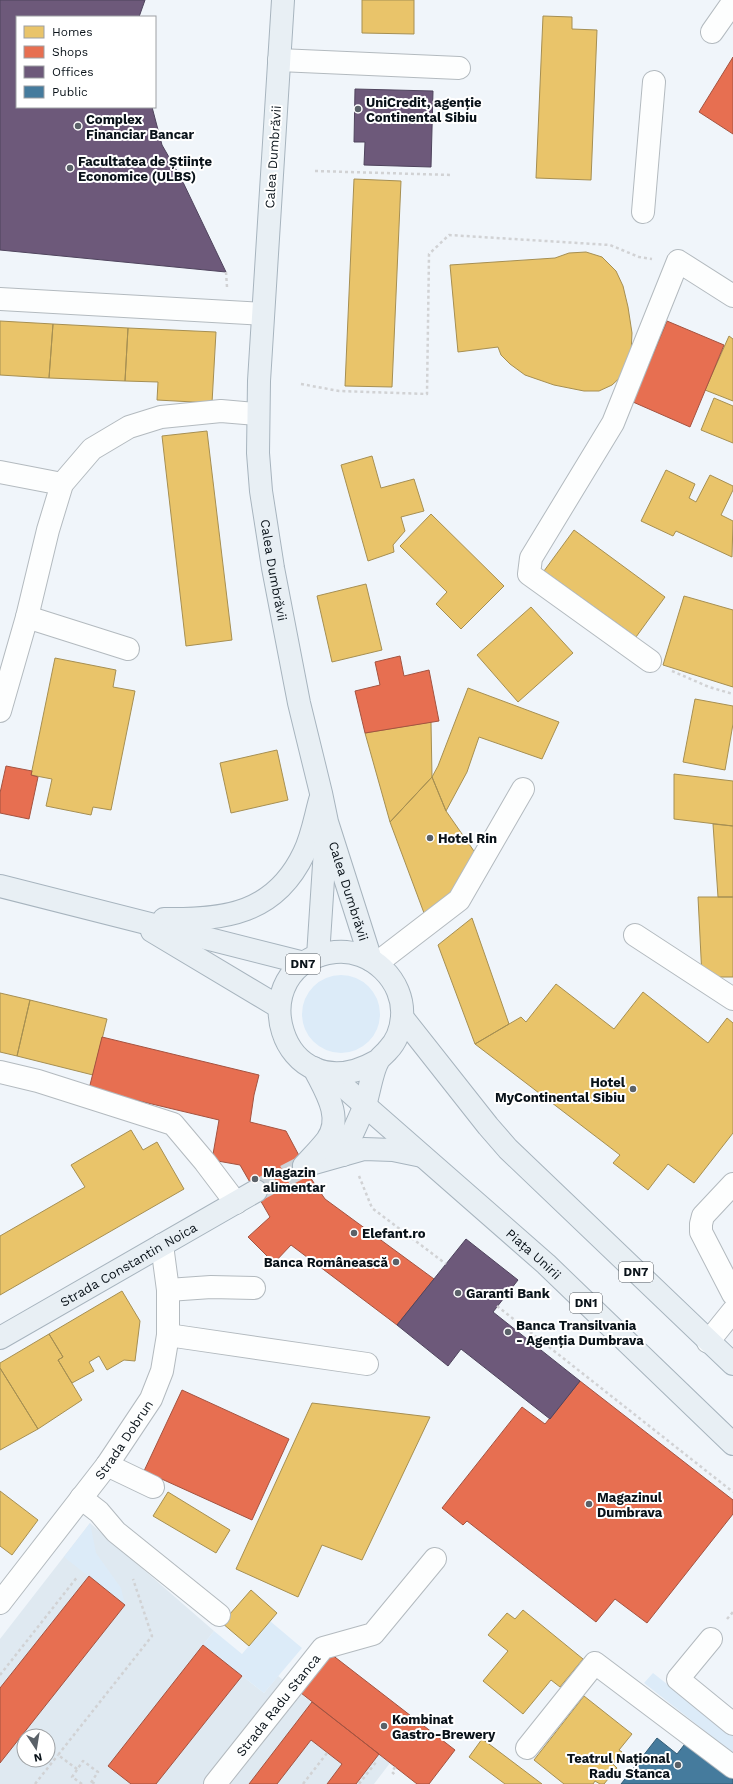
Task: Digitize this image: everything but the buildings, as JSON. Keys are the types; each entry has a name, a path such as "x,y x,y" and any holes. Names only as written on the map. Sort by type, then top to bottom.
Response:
{"main road":[{"name":"Calea Dumbrăvii","path":"283,0 258,414 258,454 261,491 273,568 299,703 327,822 374,962"},
{"path":"130,918 216,918 242,912 270,898 291,876 304,854 311,836 321,793"},
{"name":"Calea Dumbrăvii","path":"311,959 327,822"},
{"name":"DN7","path":"0,886 130,918 311,959"},
{"name":"DN7","path":"130,918 279,1007"},
{"name":"DN7","path":"336,952 354,953 374,962 393,982 401,1005 402,1017 398,1034 390,1049 377,1062 362,1070 345,1074 321,1071 303,1062 287,1043 279,1019 279,1007 283,990 292,975 311,959 336,952"},
{"name":"DN7","path":"402,1017 508,1149 708,1342 733,1364"},
{"path":"343,1154 365,1105 377,1062"},
{"path":"321,1071 333,1114 333,1126 328,1139 304,1166 364,1149 393,1150 423,1156"},
{"name":"Piața Unirii","path":"321,1071 365,1105 546,1264 733,1444"},
{"name":"Strada Constantin Noica","path":"0,1338 256,1191"}],"street":[{"path":"712,32 733,2"},
{"path":"279,60 459,68"},
{"path":"643,212 654,82"},
{"path":"650,661 529,574 530,558 613,423 678,261 733,296"},
{"path":"0,298 263,314"},
{"path":"0,711 8,647 27,617 48,530 62,484 92,449 129,427 161,417 221,411 258,414"},
{"path":"0,472 62,484"},
{"path":"27,617 128,649"},
{"path":"374,962 459,900 523,789"},
{"path":"635,935 733,999"},
{"path":"0,1072 38,1081 173,1124 205,1162 236,1203"},
{"path":"733,1184 703,1216 701,1224 701,1232 733,1294"},
{"name":"Strada Dobrun","path":"0,1603 107,1465 150,1399 162,1371 168,1335 168,1290 162,1245"},
{"path":"168,1290 211,1287 254,1288"},
{"path":"708,1342 733,1311"},
{"path":"168,1335 367,1364"},
{"path":"107,1465 153,1487"},
{"path":"81,1498 99,1512 116,1532 219,1615"},
{"name":"Strada Radu Stanca","path":"215,1784 323,1648 373,1634 435,1559"},
{"path":"711,1639 678,1679 733,1724"},
{"path":"527,1748 595,1664 733,1767"}],"path":[{"path":"315,171 452,175"},
{"path":"301,384 339,391 427,394 429,254 449,235 610,245 639,258 678,261"},
{"path":"650,661 709,687 733,694"},
{"path":"358,1174 372,1208 446,1264"},
{"path":"497,1306 733,1492"},
{"path":"0,1675 78,1576"},
{"path":"35,1784 152,1636 147,1622"},
{"path":"303,1784 327,1753"},
{"path":"58,1755 77,1769"},
{"path":"82,1784 72,1777 83,1761 98,1772 91,1783 95,1784"},
{"path":"359,1784 377,1761"},
{"path":"395,1767 392,1772 396,1776"}],"shaded area":[{"path":"333,975 349,975 363,981 374,992 380,1006 380,1022 374,1036 363,1047 349,1053 333,1053 319,1047 308,1036 302,1022 302,1006 308,992 319,981"},
{"path":"90,1523 214,1631 203,1645 264,1693 278,1676 390,1763 374,1784 0,1784 0,1639"},
{"path":"90,1523 96,1553 121,1588 125,1605 64,1557"},
{"path":"270,1621 302,1648 264,1693 203,1645 214,1631 242,1654"},
{"path":"653,1673 733,1736 733,1753 644,1683"}],"tunnel":[{"path":"256,1191 304,1166"}],"place":[{"name":"UniCredit, agenție Continental Sibiu","path":"358,109"},
{"name":"Complex Financiar Bancar","path":"78,126"},
{"name":"Facultatea de Științe Economice (ULBS)","path":"70,168"},
{"name":"Hotel Rin","path":"430,838"},
{"name":"Hotel MyContinental Sibiu","path":"633,1089"},
{"name":"Magazin alimentar","path":"255,1179"},
{"name":"Elefant.ro","path":"354,1233"},
{"name":"Banca Românească","path":"396,1262"},
{"name":"Garanti Bank","path":"458,1293"},
{"name":"Banca Transilvania - Agenția Dumbrava","path":"508,1332"},
{"name":"Magazinul Dumbrava","path":"589,1504"},
{"name":"Kombinat Gastro-Brewery","path":"384,1726"},
{"name":"Teatrul Național Radu Stanca","path":"678,1765"}]}
